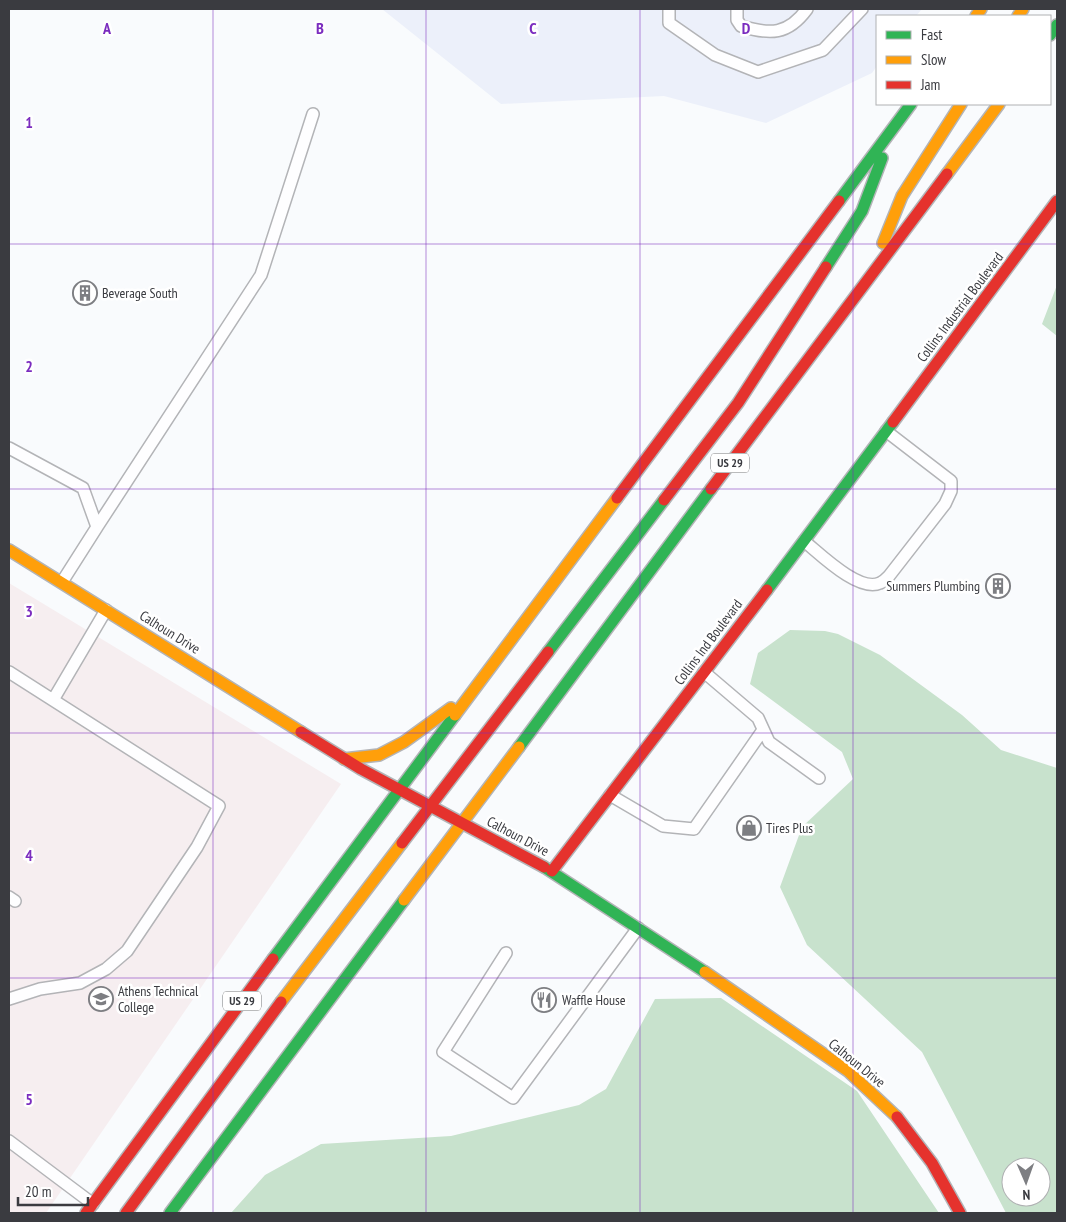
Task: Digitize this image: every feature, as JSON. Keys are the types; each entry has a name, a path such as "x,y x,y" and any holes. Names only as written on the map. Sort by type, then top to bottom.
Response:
{"main road":[{"name":"US 29","path":"89,1208 173,1092 909,105"},
{"path":"868,279 902,196 960,105"},
{"name":"US 29","path":"170,1213 997,105"},
{"path":"126,1213 250,1042 738,403 862,211 896,124"},
{"name":"Collins Industrial Boulevard","path":"886,431 1057,201"},
{"name":"Collins Ind Boulevard","path":"552,871 886,431"},
{"name":"Calhoun Drive","path":"9,550 344,758 430,808 552,871 638,926 848,1072 896,1115 932,1163 960,1213"},
{"path":"344,758 379,755 404,742 472,693"}],"lane":[{"path":"669,9 669,23 716,55 758,72 823,50 862,9"},
{"path":"736,9 737,20 741,26 761,32 782,31 799,20 807,9"},
{"path":"62,582 261,275 313,114"},
{"path":"804,541 852,579 866,585 879,584 889,576 945,504 951,491 951,481 886,431"},
{"path":"9,448 83,488 97,526"},
{"path":"53,700 106,610"},
{"path":"9,672 219,806 197,847 127,951 106,969 80,983 40,990 9,999"},
{"path":"704,672 758,718 769,742 819,778"},
{"path":"610,795 663,826 694,829 763,730"},
{"path":"506,953 443,1052 513,1098 638,926"},
{"path":"10,1145 89,1208"}],"shaded area":[{"path":"382,9 922,9 917,15 876,15 876,67 872,73 766,123 664,96 501,104"},
{"name":"Athens Technical College","path":"9,583 341,784 46,1213 9,1213"}],"green space":[{"path":"1057,285 1057,336 1042,324"},
{"path":"790,630 825,631 838,634 880,655 962,715 1001,750 1057,768 1057,1213 1006,1213 1003,1207 1051,1207 1051,1157 1001,1157 1001,1203 922,1052 807,945 780,887 802,827 853,779 842,752 750,684 758,653"},
{"path":"721,998 857,1091 939,1213 231,1213 265,1175 321,1144 451,1136 579,1105 606,1089 655,999"}],"traffic: fast":[{"path":"1051,34 1057,25"},
{"path":"839,201 910,105"},
{"path":"826,267 862,211 882,158"},
{"path":"767,590 893,422"},
{"path":"519,747 711,489"},
{"path":"548,652 664,500"},
{"path":"273,959 455,715"},
{"path":"544,867 705,972"},
{"path":"170,1213 404,900"}],"traffic: slow":[{"path":"977,15 981,9"},
{"path":"1019,15 1023,9"},
{"path":"883,243 902,196 960,105"},
{"path":"947,174 998,105"},
{"path":"455,715 617,498"},
{"path":"9,550 301,732"},
{"path":"344,759 379,755 404,742 451,708"},
{"path":"404,900 519,747"},
{"path":"281,1002 402,843"},
{"path":"705,972 848,1071 897,1117"}],"traffic: jam":[{"path":"711,489 947,174"},
{"path":"617,498 839,201"},
{"path":"893,422 1057,201"},
{"path":"664,500 738,403 826,267"},
{"path":"552,871 767,590"},
{"path":"402,843 548,652"},
{"path":"301,732 361,769 544,867"},
{"path":"86,1213 273,959"},
{"path":"126,1213 281,1002"},
{"path":"897,1117 932,1163 960,1213"}],"place":[{"name":"Beverage South","path":"85,293"},
{"name":"Summers Plumbing","path":"998,586"},
{"name":"Tires Plus","path":"749,828"},
{"name":"Athens Technical College","path":"101,999"},
{"name":"Waffle House","path":"544,1000"}]}
